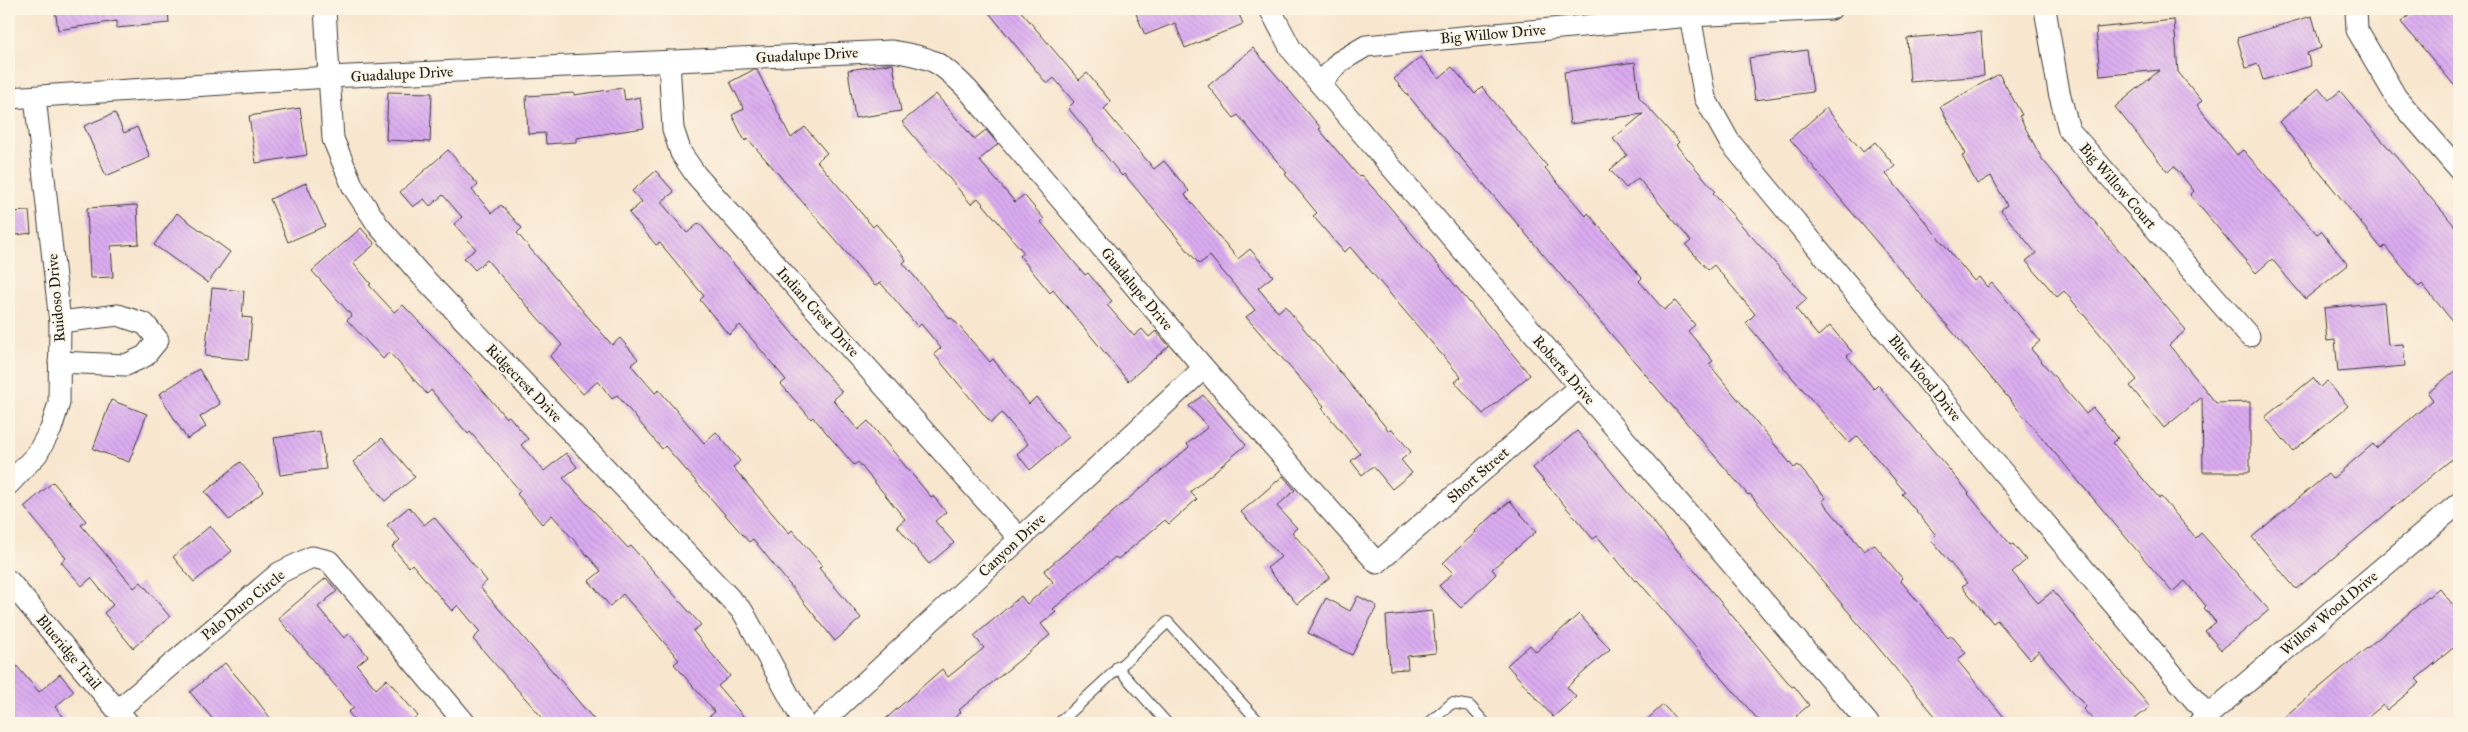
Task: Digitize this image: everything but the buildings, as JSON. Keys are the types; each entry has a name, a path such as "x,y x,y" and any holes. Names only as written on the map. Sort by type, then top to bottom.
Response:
{"street":[{"name":"Ridgecrest Drive","path":"325,9 333,138 352,187 378,225 418,272 743,612 804,723"},
{"name":"Roberts Drive","path":"1270,9 1291,49 1320,84 1868,723"},
{"name":"Big Willow Drive","path":"1320,84 1339,62 1366,46 1690,16 1831,9"},
{"name":"Big Willow Court","path":"2045,9 2059,92 2069,130 2249,336"},
{"path":"2356,9 2357,30 2396,96 2459,170"},
{"name":"Blue Wood Drive","path":"1690,16 1706,98 1729,140 2204,719"},
{"name":"Guadalupe Drive","path":"9,98 329,77 892,51 925,57 946,67 968,90 1204,368 1377,563"},
{"name":"Indian Crest Drive","path":"669,61 673,129 681,154 696,175 1019,538"},
{"name":"Ruidoso Drive","path":"9,484 38,454 51,429 59,403 60,322 35,97"},
{"path":"59,362 126,365 145,356 158,340 145,324 118,315 60,322"},
{"name":"Canyon Drive","path":"821,723 1204,368"},
{"name":"Short Street","path":"1377,563 1579,387"},
{"name":"Willow Wood Drive","path":"2204,719 2459,503"},
{"name":"Palo Duro Circle","path":"123,717 279,573 312,557 329,561 465,723"},
{"name":"Blueridge Trail","path":"9,581 123,717"}],"lane":[{"path":"1059,723 1168,622 1260,723"},
{"path":"1117,668 1167,723"},
{"path":"1429,723 1452,703 1470,706 1485,723"}]}
